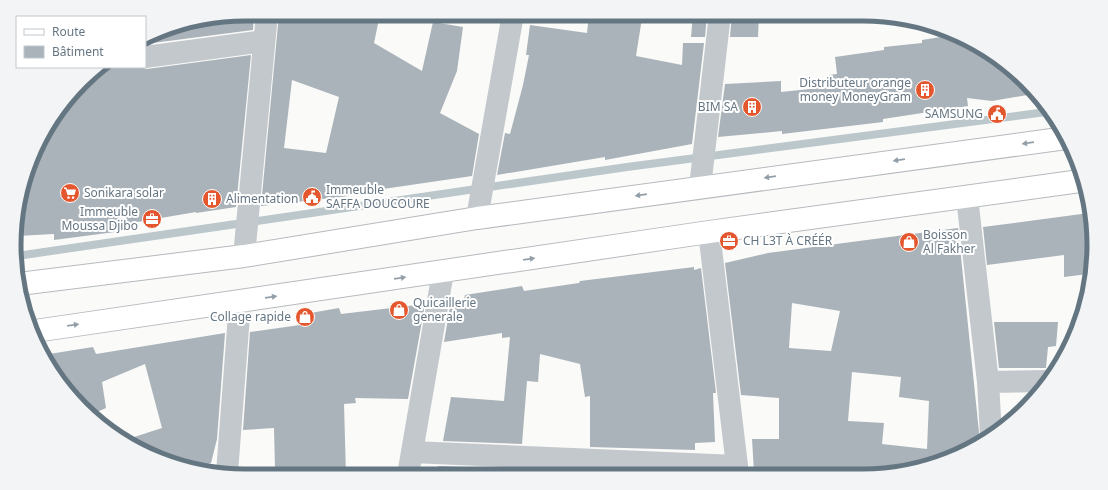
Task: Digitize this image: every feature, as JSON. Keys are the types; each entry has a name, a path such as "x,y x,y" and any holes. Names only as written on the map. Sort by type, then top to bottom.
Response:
{"main road":[{"path":"24,283 244,256 477,218 1060,139"},
{"path":"38,331 709,232 1077,181"}],"street":[{"path":"244,256 266,21"},
{"path":"477,218 512,21"},
{"path":"700,187 719,21"},
{"path":"146,57 264,41"},
{"path":"967,197 988,382 991,429"},
{"path":"709,232 738,469"},
{"path":"409,469 443,272"},
{"path":"227,469 240,302"},
{"path":"988,382 1041,381"},
{"path":"412,452 720,469"}],"building":[{"path":"230,21 254,21 253,30 146,44 173,33 201,25"},
{"path":"278,21 379,21 374,43 422,71 433,22 463,27 457,71 440,113 479,134 472,176 349,194 349,196 261,206","holes":["292,80 339,97 326,153 284,148"]},
{"path":"588,21 642,21 636,56 682,65 683,43 704,43 692,144 605,160 605,157 497,175 505,133 510,134 523,85 529,55 526,55 530,25 587,33"},
{"path":"692,21 706,21 705,37 691,37"},
{"path":"731,21 759,21 758,37 730,37"},
{"path":"944,36 962,44 999,67 1029,95 992,101 967,98 968,106 883,119 883,122 782,134 782,131 718,137 725,84 781,81 781,92 829,87 829,75 837,74 835,57 884,50 884,47 922,43 922,40"},
{"path":"251,55 236,207 196,212 114,226 115,232 54,240 54,234 21,236 25,201 38,159 51,133 67,109 77,97 108,68 147,69"},
{"path":"1085,214 1087,230 1087,260 1085,274 1064,277 1064,255 987,265 983,227"},
{"path":"958,228 979,436 949,452 907,465 878,469 754,469 752,439 779,439 779,398 741,395 725,263 768,253","holes":["792,303 840,311 831,351 789,348","852,372 901,377 899,397 929,401 927,449 882,444 884,423 848,421"]},
{"path":"694,267 694,270 701,268 716,393 713,393 715,442 695,443 695,450 590,447 590,396 585,397 580,364 540,354 538,382 527,381 522,444 443,441 451,397 504,401 510,337 502,338 502,333 444,342 451,301 464,299 465,295 522,286 524,291 579,283 580,281"},
{"path":"425,304 408,399 355,398 356,403 344,404 346,469 275,469 274,428 243,430 250,332 300,325 299,315 339,308 341,314"},
{"path":"994,322 1058,322 1056,346 1048,347 1046,368 999,368"},
{"path":"225,333 217,439 211,463 201,465 173,457 159,452 131,438 162,428 145,364 102,382 106,408 96,412 67,381 49,354 93,347 96,354"},
{"path":"438,466 520,469 438,469"}],"waterway":[{"path":"21,255 627,167 1043,112"}],"place":[{"name":"Distributeur orange money MoneyGram","path":"925,90"},
{"name":"BIM SA","path":"752,107"},
{"name":"SAMSUNG","path":"997,114"},
{"name":"Sonikara solar","path":"70,193"},
{"name":"Immeuble SAFFA DOUCOURE","path":"312,197"},
{"name":"Alimentation","path":"212,199"},
{"name":"Immeuble Moussa Djibo","path":"152,219"},
{"name":"CH L3T À CRÉÉR","path":"729,241"},
{"name":"Boisson Al Fakher","path":"909,242"},
{"name":"Quicaillerie generale","path":"399,310"},
{"name":"Collage rapide","path":"305,317"}]}
